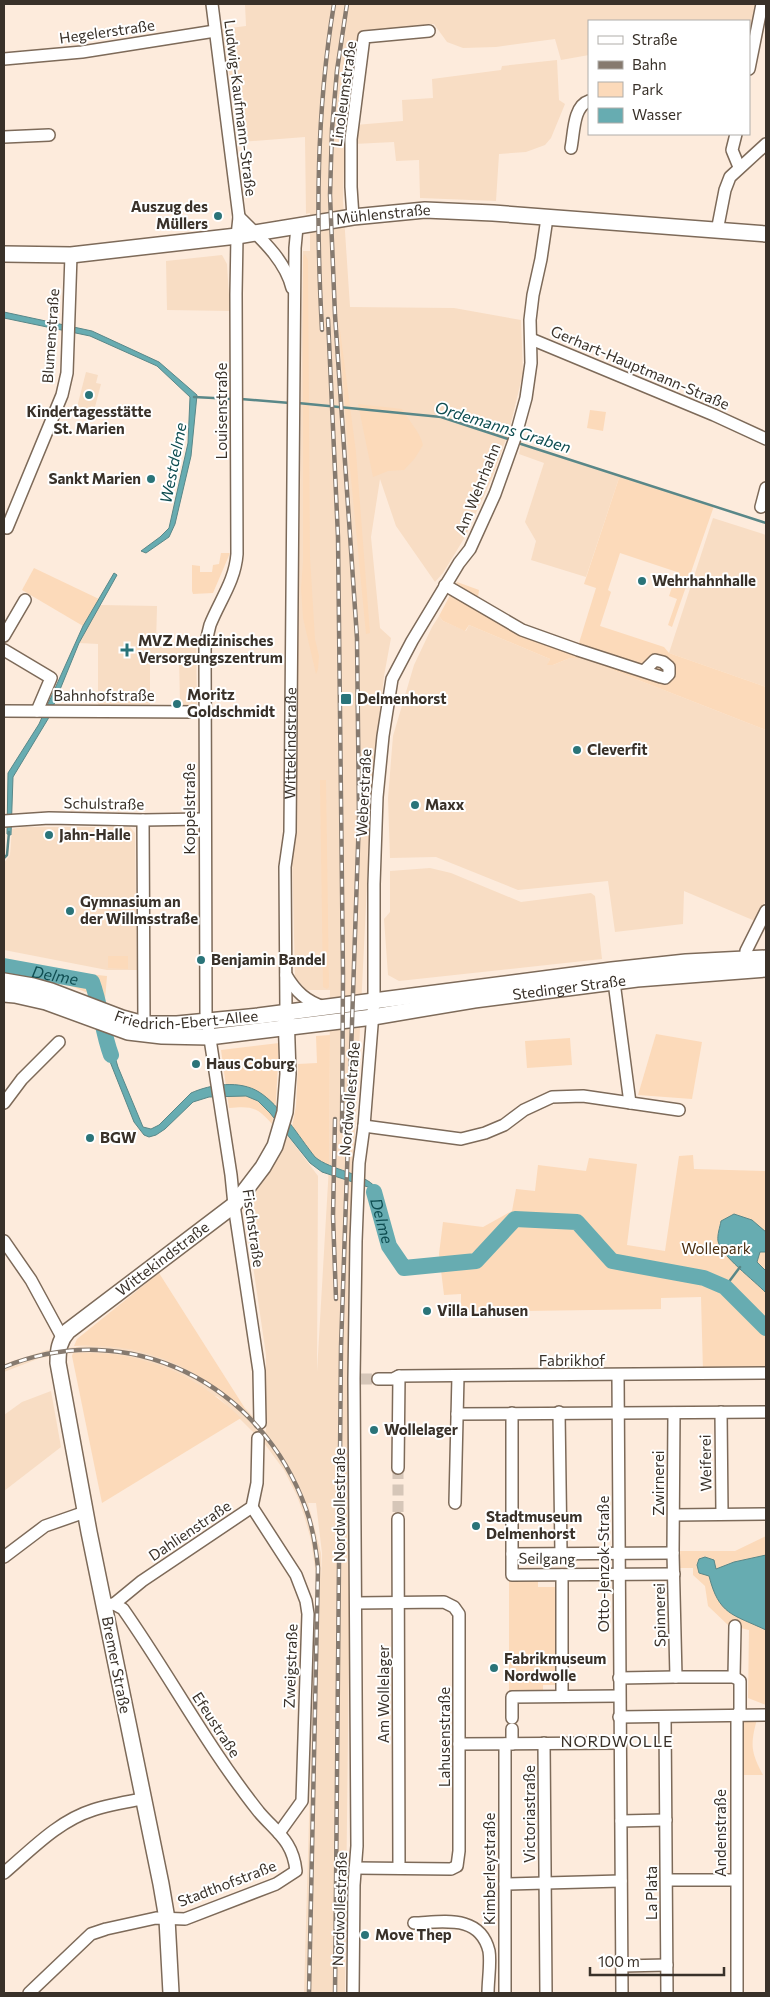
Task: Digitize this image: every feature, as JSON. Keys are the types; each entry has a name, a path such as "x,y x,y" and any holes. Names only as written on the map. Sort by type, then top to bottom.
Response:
{"main road":[{"name":"Mühlenstraße","path":"4,254 70,255 237,236 352,218 426,210 493,213 766,234"},
{"name":"Stedinger Straße","path":"373,1017 474,1000 746,964 766,958"},
{"name":"Stedinger Straße","path":"374,1000 649,966 746,964 766,969"},
{"name":"Friedrich-Ebert-Allee","path":"4,981 33,986 138,1034 209,1037 373,1017"},
{"name":"Friedrich-Ebert-Allee","path":"4,994 21,996 102,1017 144,1024 207,1021 374,1000"},
{"name":"Wittekindstraße","path":"65,1334 234,1205 269,1157 279,1135 285,1112 288,1074 286,1012"},
{"name":"Bremer Straße","path":"65,1334 59,1344 58,1363 86,1512 109,1605 142,1799 167,1919 171,1993"}],"street":[{"name":"Ludwig-Kaufmann-Straße","path":"212,4 239,217 237,236"},
{"path":"750,65 762,4"},
{"name":"Linoleumstraße","path":"352,218 350,187 351,139 364,38 429,30"},
{"name":"Hegelerstraße","path":"4,59 82,52 215,31"},
{"path":"571,148 578,108 588,101"},
{"path":"4,138 50,135"},
{"path":"736,135 732,150 739,167"},
{"path":"717,231 725,190 730,177 766,144"},
{"name":"Ludwig-Kaufmann-Straße","path":"239,217 256,233"},
{"name":"Gerhart-Hauptmann-Straße","path":"547,218 542,258 533,295 530,320 531,339 766,439"},
{"name":"Wittekindstraße","path":"286,1012 285,867 290,836 291,812 294,297 297,227"},
{"name":"Wittekindstraße","path":"256,233 283,266 290,279 294,297"},
{"name":"Louisenstraße","path":"230,585 235,570 237,554 237,236"},
{"name":"Blumenstraße","path":"6,528 62,395 66,373 70,255"},
{"name":"Am Wehrhahn","path":"445,586 470,549 495,494 513,443 526,398 531,363 531,339"},
{"path":"761,507 766,488"},
{"name":"Koppelstraße","path":"209,1037 207,1021 204,819 205,649 210,627 230,585"},
{"path":"445,586 522,630 644,672"},
{"name":"Weberstraße","path":"373,1017 377,797 388,694 400,661 445,586"},
{"path":"4,636 25,600"},
{"path":"4,650 51,678 44,711"},
{"name":"Bahnhofstraße","path":"4,711 204,712"},
{"name":"Schulstraße","path":"4,821 49,818 204,819"},
{"path":"143,820 144,1024"},
{"path":"746,964 746,950 766,911"},
{"path":"285,974 300,994 309,1001 324,1007"},
{"path":"614,982 630,1103"},
{"name":"Nordwollestraße","path":"353,1993 357,1846 358,1163 364,1126 373,1017"},
{"name":"Fischstraße","path":"209,1037 232,1175 234,1205 259,1371 260,1423"},
{"path":"4,1103 22,1079 59,1042"},
{"path":"364,1126 461,1139 486,1133 504,1125 524,1110 552,1097 584,1096 679,1110"},
{"path":"232,1175 240,1180 252,1181"},
{"path":"4,1241 8,1258 32,1280 65,1334"},
{"name":"Fabrikhof","path":"378,1379 393,1379 399,1376 766,1373"},
{"name":"Otto-Jenzok-Straße","path":"618,1375 622,1993"},
{"path":"398,1468 399,1376"},
{"path":"455,1503 458,1376"},
{"path":"559,1412 561,1553"},
{"name":"Weiferei","path":"720,1412 722,1513"},
{"path":"457,1414 766,1412"},
{"path":"512,1413 512,1554"},
{"name":"Zwirnerei","path":"674,1413 674,1553"},
{"name":"Dahlienstraße","path":"109,1605 252,1506 257,1483 258,1438"},
{"name":"Zweigstraße","path":"252,1506 296,1575 306,1601 308,1614 302,1801 279,1833"},
{"path":"4,1557 45,1526 86,1512"},
{"name":"Weiferei","path":"674,1514 766,1514"},
{"name":"Am Wollelager","path":"398,1519 399,1868"},
{"name":"Seilgang","path":"674,1553 512,1554 512,1575 674,1574"},
{"name":"Spinnerei","path":"674,1553 676,1677"},
{"path":"562,1575 562,1696 619,1696"},
{"name":"Lahusenstraße","path":"355,1868 451,1869 457,1866 459,1858 459,1614 449,1603 356,1603"},
{"name":"Efeustraße","path":"109,1605 124,1609 233,1779 290,1846 295,1858 296,1871"},
{"path":"619,1678 734,1677 735,1626"},
{"name":"Andenstraße","path":"734,1677 740,1681 740,1710 737,1716 737,1993"},
{"name":"Kimberleystraße","path":"505,1993 508,1744 512,1724 512,1697 562,1696"},
{"path":"619,1718 765,1715"},
{"name":"La Plata","path":"665,1717 667,1993"},
{"name":"Victoriastraße","path":"544,1743 546,1993"},
{"path":"459,1744 619,1743"},
{"path":"4,1873 53,1831 72,1819 92,1810 142,1799"},
{"path":"621,1821 666,1820"},
{"name":"Stadthofstraße","path":"30,1993 92,1934 106,1928 156,1918 185,1919 276,1884 296,1871"},
{"path":"667,1880 736,1880"},
{"name":"Victoriastraße","path":"545,1884 621,1882"},
{"path":"505,1884 545,1884"},
{"path":"414,1923 455,1922 467,1924 482,1934 489,1952 488,1993"},
{"path":"622,1966 667,1965"}],"shaded area":[{"path":"245,4 756,4 750,31 750,20 588,20 588,55 561,60 555,39 496,47 463,48 447,42 434,24 359,33 347,115 344,164 343,201 350,307 454,308 521,320 523,373 509,431 493,476 465,537 443,573 435,582 396,526 380,479 371,537 380,628 391,638 384,676 372,782 355,1131 345,1993 304,1993 316,1575 311,1540 304,1515 284,1470 264,1443 218,1397 73,1353 40,1358 4,1372 4,1364 47,1350 96,1345 125,1348 160,1356 189,1369 222,1390 247,1410 266,1432 266,1355 244,1204 267,1177 288,1136 318,1176 317,1372 329,1166 330,990 306,990 295,977 292,853 296,800 303,251 310,251 310,213 306,214 305,137 241,142 222,29 246,26","holes":["308,1503 316,1503 322,1553 321,1580 321,1553"]},
{"path":"557,60 559,100 565,104 551,138 545,145 526,152 499,154 496,201 420,198 419,160 396,161 394,142 354,144 355,125 403,121 402,100 433,98 432,79 501,70 502,66"},
{"path":"222,255 227,264 230,311 167,310 166,261"},
{"name":"Kindertagesstätte St. Marien","path":"86,372 98,375 96,383 101,384 95,407 91,406 89,414 76,411"},
{"path":"521,444 620,475 586,577 531,560 536,541 525,522 544,463 519,454"},
{"path":"713,518 766,535 766,687 669,653"},
{"name":"MVZ Medizinisches Versorgungszentrum","path":"100,605 157,606 156,645 174,645 174,642 196,642 197,706 180,705 179,656 156,655 150,656 150,705 98,705 98,644 79,643"},
{"path":"439,616 443,621 466,631 469,625 550,659 548,664 553,665 570,658 582,658 766,730 766,900 755,921 684,891 683,924 615,932 608,881 518,890 436,857 390,858 388,798 393,736 414,665"},
{"name":"Gymnasium an der Willmsstraße","path":"22,827 130,827 135,833 137,970 107,970 4,950 4,863 10,855 12,829"},
{"path":"430,868 451,873 521,902 591,893 595,896 602,959 399,981 388,975 384,919 390,912 390,871"},
{"path":"51,1391 61,1447 4,1491 4,1415 22,1402"}],"green space":[{"path":"305,254 308,260 310,557 315,639 319,656 316,674 303,618 301,588 303,562 303,257"},
{"path":"338,315 356,452 370,633 366,634 348,448"},
{"path":"358,404 402,409 417,431 423,445 404,470 388,471 373,477"},
{"path":"590,410 606,412 603,431 587,428"},
{"path":"620,475 714,506 672,627 668,625 677,599 669,596 677,572 620,553 608,590 611,592 600,626 664,647 669,653 766,687 766,730 582,658 570,658 553,665 547,665 550,659 469,625 465,631 443,621 439,616 457,582 479,590 478,597 497,613 539,631 579,643 596,588 584,584"},
{"path":"221,553 230,553 213,593 193,594 192,565 200,566 200,572 212,572 213,565 219,564"},
{"path":"34,568 99,599 83,626 22,590"},
{"path":"320,780 326,780 329,987 327,989 323,987"},
{"path":"108,956 128,956 128,969 108,968"},
{"path":"4,963 29,968 107,976 105,1000 61,982 4,973"},
{"path":"656,1034 702,1042 692,1099 638,1095"},
{"path":"330,1035 329,1166 315,1157 292,1127 296,1106 298,1064 317,1063 316,1036"},
{"path":"570,1038 572,1065 527,1068 525,1041"},
{"path":"279,1043 276,1101 272,1124 262,1114 253,1109 243,1107 229,1108 221,1050"},
{"name":"Wollepark","path":"693,1155 694,1169 766,1171 766,1371 703,1372 701,1297 661,1298 661,1309 461,1312 461,1294 444,1295 439,1254 443,1222 483,1227 512,1211 516,1189 535,1191 538,1165 586,1171 589,1158 637,1164 627,1245 665,1251 679,1156"},
{"path":"159,1273 246,1410 206,1381 187,1369 167,1360 124,1348 74,1346 77,1339"},
{"path":"73,1353 119,1355 155,1364 199,1385 241,1418 102,1503 72,1356"},
{"path":"766,1536 766,1705 748,1698 749,1630 728,1625 708,1606 705,1586 693,1575 693,1568 679,1568 679,1551 735,1551"},
{"path":"509,1579 538,1579 538,1587 556,1587 556,1685 543,1685 543,1693 509,1693"},
{"path":"740,1719 757,1719 753,1735 753,1748 763,1775 740,1775"}],"water":[{"path":"4,312 92,331 159,362 197,395 191,456 175,524 169,537 146,553 141,551 169,528 188,443 190,397 157,366 90,336 4,318"},
{"path":"114,573 117,575 79,643 48,719 13,777 11,835 7,834 8,773 39,724 83,626"},
{"path":"99,1034 109,1037 118,1067 143,1127 151,1129 159,1125 191,1093 207,1087 234,1085 251,1088 259,1092 274,1105 315,1157 329,1165 364,1179 375,1187 380,1200 382,1214 377,1214 371,1188 322,1172 310,1163 258,1101 246,1096 209,1097 193,1102 165,1129 149,1137 144,1135 134,1122"},
{"path":"734,1214 752,1220 766,1232 766,1252 760,1252 757,1262 766,1271 766,1293 720,1247 718,1234 721,1221"},
{"path":"766,1555 766,1630 736,1616 722,1606 717,1599 709,1576 699,1573 697,1565 699,1559 705,1557 714,1560 716,1569 734,1562"}],"waterway":[{"name":"Ordemanns Graben","path":"194,397 233,399"},
{"name":"Ordemanns Graben","path":"241,399 290,403"},
{"name":"Ordemanns Graben","path":"298,403 441,417 511,440"},
{"name":"Ordemanns Graben","path":"518,443 766,523"},
{"name":"Westdelme","path":"4,858 7,855 9,832"},
{"name":"Delme","path":"4,966 92,982 111,1055"},
{"name":"Delme","path":"374,1192 389,1246 404,1268 476,1261 515,1219 577,1222 612,1261 704,1278 725,1287 766,1328"},
{"path":"725,1287 740,1267"}],"tunnel":[{"path":"361,1379 378,1379"},
{"path":"398,1468 398,1519"}],"railway":[{"path":"322,330 318,207 319,166 324,85 334,4"},
{"path":"335,1993 341,1347 359,817 357,638 335,315 330,195 332,129 337,70 347,4"},
{"path":"328,319 338,537 343,975 342,1131"},
{"path":"335,1119 333,1216 336,1299"},
{"path":"4,1367 51,1353 98,1350 143,1356 185,1372 224,1395 257,1426 285,1465 306,1509 314,1538 318,1568 309,1993"}],"place":[{"name":"Auszug des Müllers","path":"218,216"},
{"name":"Kindertagesstätte St. Marien","path":"89,395"},
{"name":"Sankt Marien","path":"151,479"},
{"name":"Wehrhahnhalle","path":"642,581"},
{"name":"MVZ Medizinisches Versorgungszentrum","path":"127,650"},
{"name":"Delmenhorst","path":"346,699"},
{"name":"Moritz Goldschmidt","path":"177,704"},
{"name":"Cleverfit","path":"577,750"},
{"name":"Maxx","path":"415,805"},
{"name":"Jahn-Halle","path":"49,835"},
{"name":"Gymnasium an der Willmsstraße","path":"70,911"},
{"name":"Benjamin Bandel","path":"201,960"},
{"name":"Haus Coburg","path":"196,1064"},
{"name":"BGW","path":"90,1138"},
{"name":"Villa Lahusen","path":"427,1311"},
{"name":"Wollelager","path":"374,1430"},
{"name":"Stadtmuseum Delmenhorst","path":"476,1526"},
{"name":"Fabrikmuseum Nordwolle","path":"494,1668"},
{"name":"Move Thep","path":"365,1935"}],"district":[{"name":"NORDWOLLE","path":"617,1741"}]}
